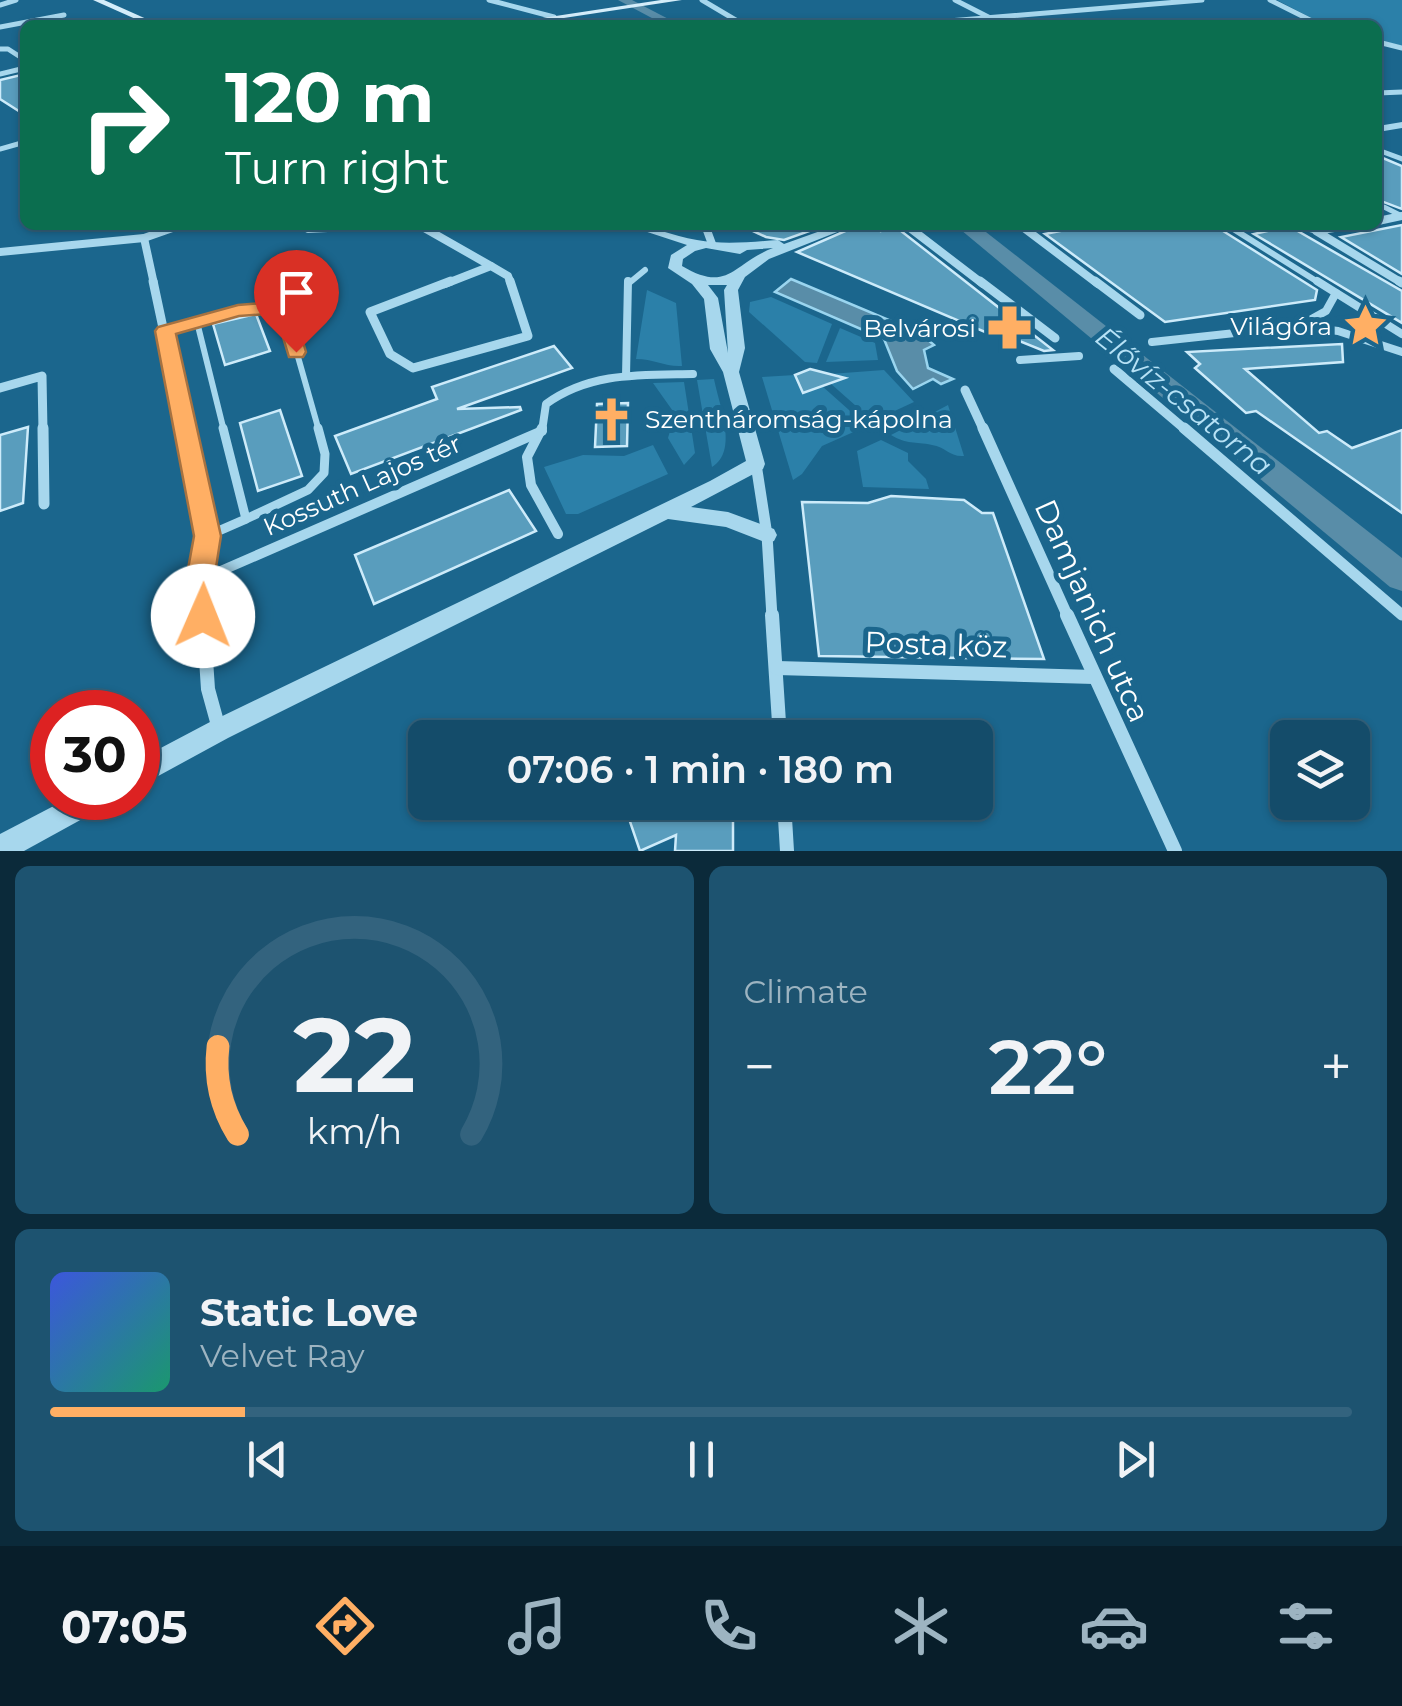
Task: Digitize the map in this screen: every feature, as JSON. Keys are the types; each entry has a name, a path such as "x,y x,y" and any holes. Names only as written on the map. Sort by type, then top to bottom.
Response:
{"main road":[{"path":"97,0 144,20"},
{"path":"539,20 678,0"}],"street":[{"path":"0,5 16,0"},
{"path":"488,0 554,18"},
{"path":"702,0 736,20"},
{"path":"955,0 994,20"},
{"path":"948,20 1202,0"},
{"path":"1270,0 1310,20"},
{"path":"39,20 64,15"},
{"path":"0,252 144,238 167,230"},
{"path":"428,230 491,266 508,276 528,336 413,368 390,354 370,312 491,266"},
{"path":"636,230 676,258"},
{"path":"649,230 733,247 776,244 829,230"},
{"path":"705,230 706,244"},
{"path":"731,372 737,348 731,290 764,256 833,230"},
{"path":"913,230 1055,338"},
{"path":"1027,230 1140,315"},
{"path":"1235,230 1402,334"},
{"path":"1313,230 1402,284"},
{"path":"1316,231 1322,230"},
{"path":"144,238 208,536 200,580 208,688 219,730"},
{"path":"676,258 706,244"},
{"path":"733,247 745,253 745,272"},
{"path":"676,258 675,268 698,281 720,283 745,272"},
{"path":"626,376 628,280 645,270"},
{"path":"698,281 711,298 718,350 731,372 756,464 767,535 779,720"},
{"path":"1300,326 1326,311 1336,293"},
{"path":"1152,342 1300,326 1338,331 1402,352"},
{"path":"1020,360 1079,356"},
{"path":"1114,369 1402,615"},
{"path":"558,534 531,484 527,456 542,431 546,404 563,389 598,378 693,374"},
{"path":"0,388 42,376 44,504"},
{"name":"Damjanich utca","path":"965,390 1176,851"},
{"name":"Kossuth Lajos tér","path":"200,580 542,431"},
{"path":"160,762 756,464"},
{"path":"666,512 728,520 767,535"},
{"name":"Posta köz","path":"776,668 1094,677"},
{"path":"0,849 53,820"},
{"path":"785,820 786,851"}],"lane":[{"path":"1384,207 1402,216"},
{"path":"165,331 252,308 273,308 284,314 324,454 324,473 317,483 208,536"},
{"path":"197,322 246,518"}],"shaded area":[{"path":"1277,0 1402,0 1402,46 1382,41 1382,20 1315,20"},
{"path":"791,279 920,333 934,345 924,350 928,368 953,379 941,384 933,379 913,389 897,371 884,339 775,292"},
{"path":"647,290 676,303 682,366 636,359"},
{"path":"771,297 832,324 817,363 805,362 749,312 750,302"},
{"path":"840,328 875,343 878,360 826,362"},
{"path":"884,370 914,402 873,421 830,383 830,374"},
{"path":"795,375 803,393 822,386 867,426 822,446 793,480 762,377"},
{"path":"714,379 726,439 720,460 712,467 697,380"},
{"path":"684,382 695,453 684,465 668,438 675,414 653,383"},
{"path":"948,405 964,456 891,435"},
{"path":"881,440 908,453 908,461 926,479 929,489 863,487 857,451"},
{"path":"653,445 668,474 578,514 566,514 544,467 583,455 624,456"}],"building":[{"path":"20,75 20,112 0,99 0,80"},
{"path":"1382,158 1402,166 1402,209 1382,202"},
{"path":"1402,225 1402,274 1341,237"},
{"path":"751,230 812,230 784,240"},
{"path":"848,230 900,230 1053,350 1044,351 995,331 992,335 797,252"},
{"path":"1065,230 1222,230 1317,290 1315,300 1165,322 1045,234"},
{"path":"1296,230 1402,291 1402,323 1254,234"},
{"path":"256,314 270,351 225,365 213,324"},
{"path":"1342,344 1343,362 1245,369 1319,433 1327,431 1352,448 1402,430 1402,513 1256,411 1246,413 1195,368 1200,364 1187,352"},
{"path":"554,346 572,368 457,409 521,410 351,474 335,436 437,399 432,387"},
{"path":"810,369 845,378 803,393 795,375"},
{"name":"Szentháromság-kápolna","path":"628,403 627,446 595,447 597,404"},
{"path":"280,410 302,476 258,491 240,423"},
{"path":"28,427 23,503 0,511 0,435"},
{"path":"509,490 536,531 374,604 355,555"},
{"path":"891,496 964,500 982,513 993,513 1044,659 819,656 802,502 868,503"},
{"path":"629,820 733,820 733,851 675,851 676,835 640,851"}],"waterway":[{"name":"Élővíz-csatorna","path":"623,0 664,20"},
{"name":"Élővíz-csatorna","path":"971,230 1402,577"}],"place":[{"name":"Világóra","path":"1365,326"},
{"name":"Belvárosi","path":"1009,328"},
{"name":"Szentháromság-kápolna","path":"612,419"}],"route":[{"path":"203,616 200,580 208,536 165,331 238,310 273,308 287,318 296,352"}]}
